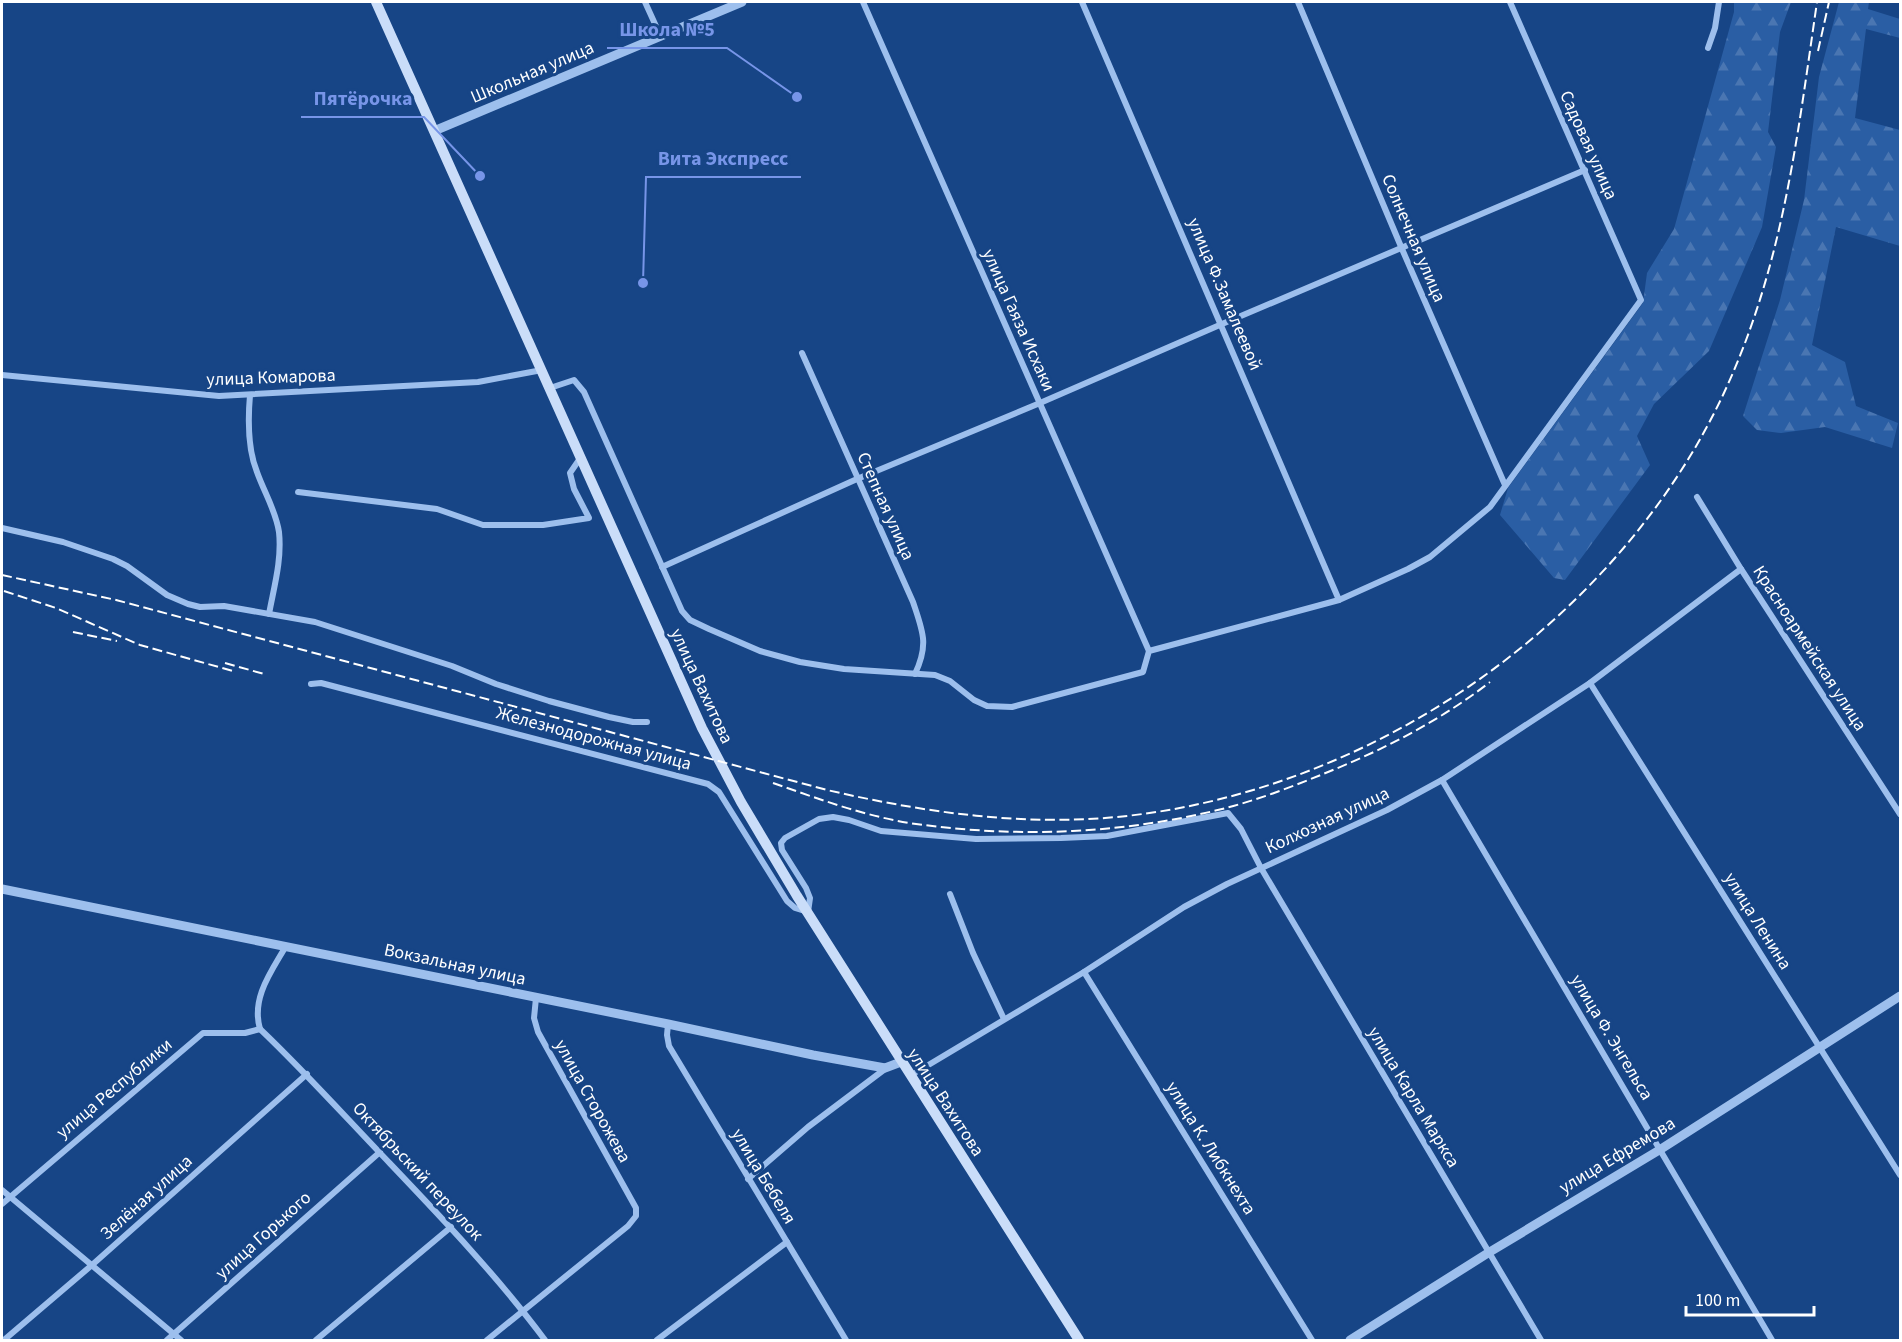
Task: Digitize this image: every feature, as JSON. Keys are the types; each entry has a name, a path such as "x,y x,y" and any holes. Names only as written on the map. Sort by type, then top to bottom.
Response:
{"main road":[{"name":"улица Вахитова","path":"376,2 720,764 901,1062 1079,1341"}],"street":[{"path":"645,2 660,35"},
{"name":"Школьная улица","path":"434,131 742,2"},
{"name":"улица Гаяза Исхаки","path":"863,2 1149,651"},
{"name":"улица Ф.Замалеевой","path":"1082,2 1339,600"},
{"name":"Солнечная улица","path":"1298,2 1505,485"},
{"name":"Садовая улица","path":"1505,485 1641,300 1510,2"},
{"path":"1708,48 1715,28 1719,2"},
{"path":"662,567 858,479 1040,404 1585,170"},
{"name":"Степная улица","path":"802,353 921,624 924,641 923,657 915,674"},
{"name":"улица Комарова","path":"2,375 219,396 478,382 542,370"},
{"path":"550,388 574,380 584,392 682,611 690,620 760,651 800,662 844,669 935,675 950,681 974,700 987,706 1012,707 1143,672 1149,651 1339,600 1430,557 1490,507 1505,485"},
{"path":"250,395 248,423 256,470 268,496 279,538 280,555 269,614"},
{"path":"298,492 437,510 483,525 543,525 572,522 589,518 574,489 570,473 581,457"},
{"name":"Красноармейская улица","path":"1697,497 1900,814"},
{"path":"2,528 63,542 113,560 127,566 167,595 188,604 200,607 224,606 315,622 452,666 496,684 549,701 609,717 633,722 647,722"},
{"name":"Колхозная улица","path":"910,1076 1084,972 1184,907 1261,868 1387,810 1442,780 1590,683 1741,569"},
{"name":"Железнодорожная улица","path":"310,684 321,683 708,784 718,792 787,901 795,908 808,912"},
{"name":"улица Ленина","path":"1590,683 1900,1175"},
{"name":"улица Ф. Энгельса","path":"1442,780 1772,1341"},
{"name":"улица Карла Маркса","path":"808,912 810,898 782,850 781,843 819,819 849,820 881,831 976,839 1107,836 1228,813 1241,829 1261,868 1540,1341"},
{"name":"Вокзальная улица","path":"2,889 885,1068"},
{"path":"950,894 973,953 1004,1019"},
{"path":"260,1029 257,1006 264,984 286,946"},
{"name":"улица К. Либкнехта","path":"1084,972 1312,1341"},
{"name":"улица Ефремова","path":"1350,1341 1488,1252 1661,1149 1900,996"},
{"name":"улица Сторожева","path":"523,1311 628,1226 636,1216 636,1208 537,1032 534,1018 536,998"},
{"name":"улица Бебеля","path":"668,1024 669,1046 846,1341"},
{"name":"Октябрьский переулок","path":"260,1029 307,1074 452,1227 546,1341"},
{"name":"улица Республики","path":"2,1203 202,1033 244,1033 260,1029"},
{"path":"748,1179 808,1127 885,1068 901,1062"},
{"name":"Зелёная улица","path":"4,1341 92,1266 307,1074"},
{"name":"улица Горького","path":"167,1341 380,1152"},
{"path":"2,1190 181,1341"},
{"path":"316,1341 452,1227"},
{"path":"657,1341 787,1242"},
{"path":"487,1341 523,1311"}],"green space":[{"path":"1734,2 1791,2 1780,32 1768,132 1776,147 1762,227 1709,351 1654,404 1637,436 1650,465 1565,580 1554,578 1500,515 1508,488 1643,303 1647,273 1674,229 1734,12"},
{"path":"1839,2 1869,2 1868,9 1900,19 1900,38 1866,29 1855,118 1900,130 1900,246 1836,227 1812,345 1845,362 1856,406 1898,423 1892,448 1825,427 1781,433 1757,430 1743,416 1780,300 1804,200 1819,77"}],"railway":[{"path":"2,575 116,600 827,790 930,810 1035,820 1105,818 1201,804 1295,776 1384,737 1469,686 1547,626 1616,557 1675,479 1723,395 1760,299 1785,202 1817,2"},
{"path":"1818,51 1829,2"},
{"path":"4,591 56,608 140,645 233,671"},
{"path":"73,632 117,641"},
{"path":"225,663 264,674"},
{"path":"773,783 843,807 916,824 1031,832 1146,824 1235,805 1328,772 1412,733 1452,709 1490,682"}],"place":[{"name":"Школа №5","path":"797,97"},
{"name":"Пятёрочка","path":"480,176"},
{"name":"Вита Экспресс","path":"643,283"}]}
